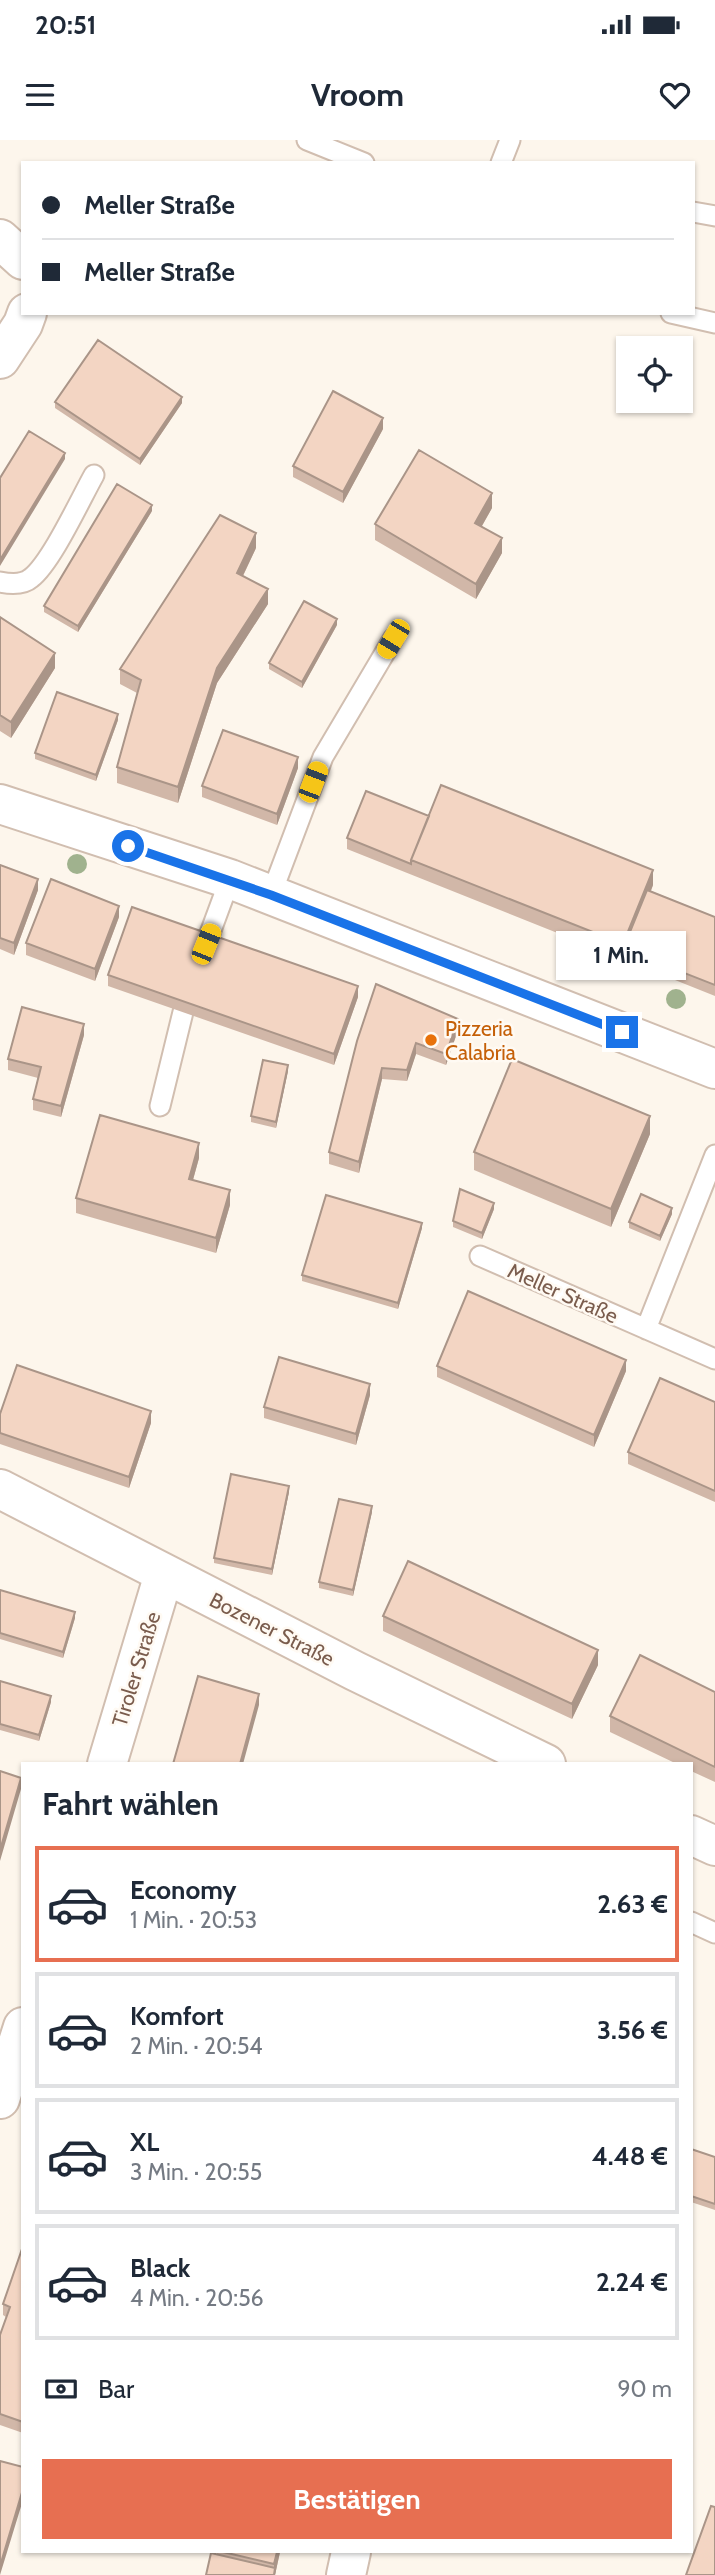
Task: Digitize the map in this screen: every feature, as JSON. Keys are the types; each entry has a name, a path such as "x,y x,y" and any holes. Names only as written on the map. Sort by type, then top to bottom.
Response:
{"street":[{"path":"0,239 21,258"},
{"path":"0,359 26,315"},
{"path":"0,804 230,879 715,1069"},
{"name":"Bozener Straße","path":"0,1489 355,1671 542,1762"},
{"name":"Tiroler Straße","path":"108,1762 164,1574"},
{"path":"693,1836 715,1846"},
{"path":"0,2099 21,2033"},
{"path":"346,2575 351,2553"}],"lane":[{"path":"307,140 359,161"},
{"path":"502,161 510,140"},
{"path":"695,212 715,216"},
{"path":"680,315 715,323"},
{"path":"0,582 13,584 30,580 43,566 94,475"},
{"path":"271,895 323,757 393,639"},
{"path":"206,944 230,879"},
{"path":"160,1107 183,1012"},
{"name":"Meller Straße","path":"646,1329 715,1155"},
{"name":"Meller Straße","path":"480,1256 715,1359"},
{"path":"693,1923 715,1933"}],"building":[{"path":"98,340 182,397 140,459 55,402"},
{"path":"333,391 383,418 343,492 293,466"},
{"path":"29,431 65,453 0,560 0,478"},
{"path":"419,450 492,493 475,523 502,538 476,584 375,524"},
{"path":"117,484 152,505 78,626 44,606"},
{"path":"220,515 256,533 237,573 268,589 217,668 178,787 117,767 141,680 120,669"},
{"path":"304,601 337,619 302,682 269,663"},
{"path":"0,617 55,653 11,722 0,715"},
{"path":"57,692 118,714 96,775 35,753"},
{"path":"223,730 298,757 277,814 202,786"},
{"path":"441,785 653,870 623,944 411,860"},
{"path":"366,791 429,816 411,864 347,838"},
{"path":"0,865 38,879 14,943 0,938"},
{"path":"51,879 119,906 95,969 26,943"},
{"path":"647,890 715,917 715,985 623,949"},
{"path":"132,907 358,986 334,1054 108,975"},
{"path":"376,984 458,1019 446,1054 416,1043 407,1070 382,1068 359,1162 329,1152 357,1041"},
{"path":"22,1007 84,1024 61,1106 33,1099 41,1067 8,1059"},
{"path":"512,1059 650,1116 611,1209 474,1152"},
{"path":"263,1060 288,1065 276,1122 251,1116"},
{"path":"100,1115 199,1143 189,1179 230,1190 216,1238 76,1198"},
{"path":"460,1189 494,1203 482,1233 453,1221"},
{"path":"641,1194 672,1208 660,1236 629,1222"},
{"path":"326,1195 422,1223 398,1303 302,1275"},
{"path":"468,1291 626,1360 594,1435 437,1366"},
{"path":"279,1357 370,1384 356,1434 264,1407"},
{"path":"17,1365 151,1411 129,1477 0,1433 0,1414"},
{"path":"660,1378 715,1402 715,1491 628,1452"},
{"path":"231,1474 289,1486 272,1569 214,1558"},
{"path":"339,1499 372,1506 353,1590 319,1582"},
{"path":"408,1561 598,1650 572,1704 383,1616"},
{"path":"0,1590 75,1612 63,1652 0,1633"},
{"path":"640,1655 715,1692 715,1767 610,1716"},
{"path":"198,1676 259,1694 241,1762 174,1762"},
{"path":"0,1681 51,1696 39,1735 0,1724"},
{"path":"0,1771 21,1778 0,1850"},
{"path":"693,2150 715,2157 715,2204 693,2197"},
{"path":"21,2252 21,2421 0,2414 0,2335 10,2307 3,2304"},
{"path":"0,2461 21,2466 21,2496 0,2566"},
{"path":"711,2506 715,2507 715,2575 686,2575"},
{"path":"211,2553 275,2568 274,2575 206,2575"},
{"path":"227,2553 277,2553 274,2564"}],"place":[{"name":"Pizzeria Calabria","path":"431,1040"}],"route":[{"path":"128,846 230,879 622,1032"}]}
